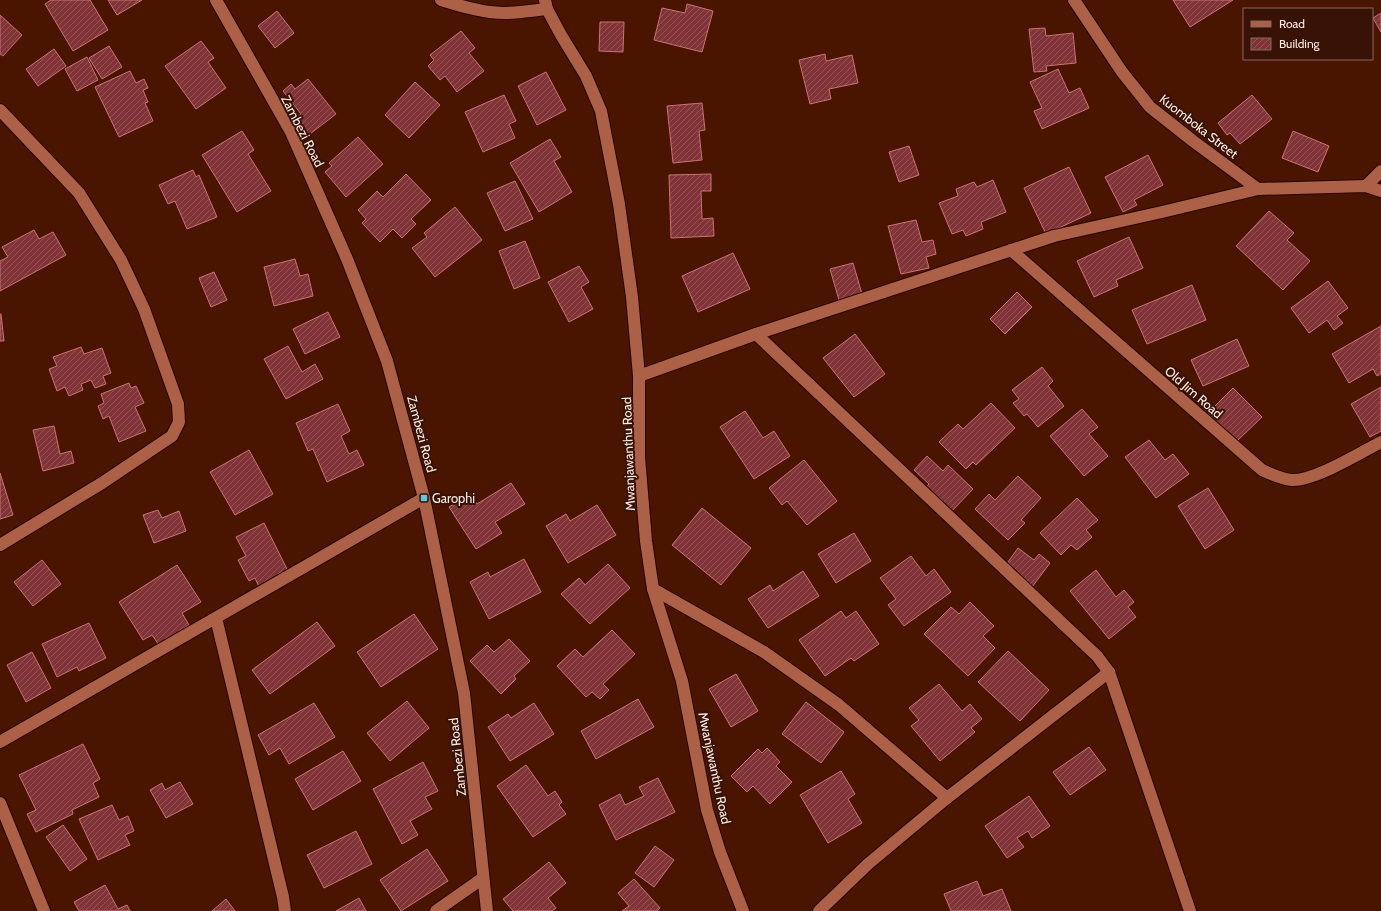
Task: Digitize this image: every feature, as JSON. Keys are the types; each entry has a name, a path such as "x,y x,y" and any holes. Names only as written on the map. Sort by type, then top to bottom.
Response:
{"street":[{"name":"Zambezi Road","path":"216,0 290,132 347,259 387,361 424,498 464,693 487,911"},
{"path":"441,0 490,12 519,13 546,4"},
{"name":"Kuomboka Street","path":"1074,0 1122,72 1150,107 1193,142 1258,189"},
{"name":"Mwanjawanthu Road","path":"546,4 586,76 600,111 619,204 632,297 639,376 639,457 646,541 653,589 682,681 707,810 720,852 743,911"},
{"path":"0,110 79,194 121,260 144,309 178,404 179,416 179,422 172,436 102,483 0,546"},
{"path":"1366,186 1381,170"},
{"path":"639,376 756,334 1054,236 1258,189 1366,186 1381,191"},
{"name":"Old Jim Road","path":"1011,250 1262,470 1276,476 1292,480 1315,476 1381,442"},
{"path":"756,334 1097,656 1109,672 1190,911"},
{"path":"0,742 424,498"},
{"path":"653,589 764,652 839,705 947,798"},
{"path":"216,618 283,897 285,911"},
{"path":"818,911 868,864 947,798 1109,672"},
{"path":"0,803 44,911"},
{"path":"436,911 483,878"}],"building":[{"path":"51,0 90,0 108,30 73,51 45,4"},
{"path":"108,0 142,0 117,15"},
{"path":"1173,0 1233,0 1190,27"},
{"path":"687,4 713,11 702,52 654,40 662,8 685,13"},
{"path":"277,11 294,33 275,48 258,26"},
{"path":"1381,13 1381,32 1373,18"},
{"path":"0,15 22,35 3,56 0,54"},
{"path":"600,22 624,22 623,52 599,51"},
{"path":"1045,28 1046,36 1073,33 1076,63 1046,66 1047,71 1034,72 1029,29"},
{"path":"461,31 475,48 469,53 484,71 457,92 445,76 440,80 428,66 434,60 430,55"},
{"path":"201,41 214,58 208,62 226,88 196,109 165,66"},
{"path":"109,46 122,67 102,79 89,58"},
{"path":"54,49 66,66 38,86 26,69"},
{"path":"825,54 826,61 852,55 858,83 829,89 831,99 810,104 799,60"},
{"path":"87,57 98,80 77,91 65,69"},
{"path":"1058,69 1069,93 1080,88 1089,108 1042,129 1034,111 1042,108 1030,82"},
{"path":"130,71 136,83 144,79 148,88 143,90 148,102 145,103 153,121 119,137 95,87"},
{"path":"546,72 566,110 537,125 518,86"},
{"path":"308,79 336,114 306,137 294,120 301,114 283,91 291,84 295,89"},
{"path":"415,82 440,105 409,138 385,115"},
{"path":"504,95 516,121 509,124 515,138 483,152 465,112"},
{"path":"1252,95 1272,119 1240,144 1230,133 1227,135 1218,123"},
{"path":"702,103 705,130 699,131 702,160 673,163 667,106"},
{"path":"242,131 254,150 248,154 271,191 237,212 202,155"},
{"path":"1293,131 1329,146 1318,172 1282,158"},
{"path":"358,137 383,164 346,197 325,172 332,166 329,163"},
{"path":"550,139 561,157 554,161 572,192 539,212 510,163"},
{"path":"909,146 919,175 899,182 889,152"},
{"path":"1148,155 1163,185 1134,200 1137,205 1123,212 1105,177"},
{"path":"1069,167 1091,213 1046,234 1024,188"},
{"path":"193,170 196,177 199,175 217,217 187,229 175,201 168,204 159,185"},
{"path":"406,174 431,200 411,219 416,224 402,238 393,229 380,242 362,223 366,219 358,210 377,191 383,197"},
{"path":"711,174 711,191 701,191 702,219 713,218 714,236 671,238 669,175"},
{"path":"993,180 1006,212 981,222 983,229 966,236 963,230 952,234 939,203 958,196 956,189 974,182 977,187"},
{"path":"515,181 533,219 505,231 487,193"},
{"path":"455,207 482,240 435,277 412,248 427,237 424,233"},
{"path":"1269,211 1294,233 1287,240 1310,261 1283,290 1236,246"},
{"path":"916,220 922,242 933,240 936,254 926,257 929,268 901,274 888,226"},
{"path":"34,230 39,239 53,232 66,255 0,291 0,261 8,257 2,247"},
{"path":"1129,237 1143,268 1116,280 1118,286 1094,297 1077,261"},
{"path":"525,241 540,278 514,289 499,251"},
{"path":"733,253 750,289 698,312 682,276"},
{"path":"295,259 300,276 308,274 313,296 274,306 264,267"},
{"path":"853,263 862,294 839,300 830,269"},
{"path":"579,266 589,282 581,287 593,309 569,322 548,282"},
{"path":"214,272 227,300 211,307 199,278"},
{"path":"1328,281 1348,308 1337,316 1343,323 1334,330 1327,320 1309,333 1291,308"},
{"path":"1192,285 1206,320 1147,344 1132,310"},
{"path":"1017,292 1032,307 1005,334 990,319"},
{"path":"328,312 340,337 305,354 293,329"},
{"path":"1,314 4,341 0,341"},
{"path":"1381,326 1381,374 1377,376 1373,369 1349,383 1332,354"},
{"path":"855,334 885,374 854,397 823,358"},
{"path":"1237,339 1249,366 1203,386 1191,360"},
{"path":"288,346 302,372 315,364 323,379 286,399 264,359"},
{"path":"81,347 84,354 102,348 111,373 103,376 106,384 95,388 91,380 81,384 83,390 69,396 65,387 57,391 49,369 57,366 53,357"},
{"path":"1042,367 1053,381 1048,386 1064,406 1038,427 1027,414 1024,416 1013,403 1019,399 1012,390"},
{"path":"129,383 131,388 136,386 144,403 135,407 146,431 119,442 109,416 103,419 98,406 104,403 101,394"},
{"path":"1381,387 1381,431 1370,437 1351,404"},
{"path":"1233,388 1262,417 1236,442 1208,413"},
{"path":"991,403 1015,428 976,465 973,462 966,469 939,442 958,424 963,429"},
{"path":"338,404 350,431 341,436 349,454 357,450 364,465 327,482 313,449 308,451 296,423"},
{"path":"1082,409 1098,427 1089,434 1108,456 1084,476 1050,436"},
{"path":"745,411 763,438 774,431 790,456 754,479 720,427"},
{"path":"54,426 60,454 71,451 74,463 43,471 33,430"},
{"path":"1149,440 1165,460 1173,454 1189,474 1156,498 1125,457"},
{"path":"249,450 273,494 235,515 210,472"},
{"path":"927,456 943,471 948,465 973,489 951,512 926,488 929,484 914,470"},
{"path":"804,460 837,501 807,525 787,501 782,505 769,488"},
{"path":"0,473 13,515 0,519"},
{"path":"1018,476 1041,498 1021,520 1025,523 1008,540 975,509 989,494 995,500"},
{"path":"511,483 525,504 495,522 502,533 476,549 449,507 471,494 477,504"},
{"path":"1208,488 1234,530 1205,549 1178,506"},
{"path":"1077,498 1098,520 1086,530 1092,537 1077,550 1071,545 1061,555 1040,533"},
{"path":"597,505 616,535 568,563 546,526 566,514 570,521"},
{"path":"702,508 751,548 721,585 672,545"},
{"path":"158,510 162,518 179,511 186,531 154,543 143,515"},
{"path":"264,523 289,573 259,587 255,578 249,581 238,560 246,556 236,537"},
{"path":"854,533 871,561 836,583 818,554"},
{"path":"1018,548 1034,560 1039,554 1050,563 1032,587 1005,566"},
{"path":"911,556 926,576 934,569 951,592 904,626 888,605 896,599 880,578"},
{"path":"524,559 541,592 489,619 470,582 488,572 490,577"},
{"path":"42,560 61,584 33,606 14,582"},
{"path":"608,564 630,588 590,624 561,594 579,578 585,585"},
{"path":"177,565 201,602 182,613 189,625 159,645 152,635 143,640 119,602"},
{"path":"1096,570 1116,597 1124,590 1134,602 1128,607 1136,617 1109,639 1070,591"},
{"path":"803,571 819,596 768,628 748,599 770,585 773,591"},
{"path":"970,602 994,626 983,636 995,648 968,676 924,634 951,607 959,614"},
{"path":"841,611 846,618 856,611 879,644 854,661 851,658 825,676 799,640"},
{"path":"414,614 438,649 381,687 357,652"},
{"path":"317,622 335,646 270,694 252,670"},
{"path":"89,623 106,658 79,671 77,667 57,677 42,644"},
{"path":"612,630 635,654 603,684 609,690 600,699 592,692 586,697 557,666 575,649 583,657"},
{"path":"509,639 530,661 514,676 516,679 501,694 470,661 487,645 494,652"},
{"path":"1008,651 1049,690 1020,721 978,682"},
{"path":"32,652 51,688 26,702 7,665"},
{"path":"736,674 758,711 731,727 709,689"},
{"path":"939,684 962,711 970,704 982,719 971,728 975,732 940,761 911,726 919,720 909,708"},
{"path":"638,699 654,727 596,759 581,731"},
{"path":"407,701 429,728 390,761 367,733"},
{"path":"806,702 844,732 821,763 782,734"},
{"path":"314,703 335,737 289,764 280,748 269,755 258,735"},
{"path":"534,703 554,734 510,761 488,727 508,714 511,718"},
{"path":"83,744 100,779 93,783 99,797 72,810 73,814 36,832 27,814 36,810 19,775"},
{"path":"1089,747 1106,770 1070,795 1053,772"},
{"path":"767,748 780,762 776,766 792,782 770,804 753,786 747,792 731,776 758,749 762,753"},
{"path":"343,751 361,781 313,810 295,779"},
{"path":"423,762 438,791 425,797 432,809 410,821 418,835 402,844 373,789"},
{"path":"526,765 548,796 555,791 562,802 559,805 566,814 533,837 497,786"},
{"path":"841,771 855,794 848,799 862,823 828,843 800,795"},
{"path":"658,778 675,812 616,840 599,805 620,794 625,805 644,796 639,787"},
{"path":"180,782 193,804 166,818 150,790 162,783 165,790"},
{"path":"1029,796 1050,826 1032,838 1028,831 1017,838 1024,847 1007,858 985,826"},
{"path":"112,805 119,820 128,816 134,831 125,835 130,845 98,860 79,819"},
{"path":"63,825 87,859 70,871 46,837"},
{"path":"356,831 372,864 324,888 307,855"},
{"path":"655,846 674,860 654,887 635,873"},
{"path":"427,849 448,881 401,911 380,880"},
{"path":"549,862 566,883 548,898 556,908 552,911 513,911 503,899"},
{"path":"634,879 660,908 657,911 622,911 629,906 618,893"},
{"path":"977,881 983,896 1002,889 1011,911 951,911 944,894"},
{"path":"105,885 118,909 127,905 130,911 79,911 74,902"},
{"path":"359,898 366,911 336,911"},
{"path":"226,899 235,911 212,911"}],"place":[{"name":"Garophi","path":"424,498"}]}
